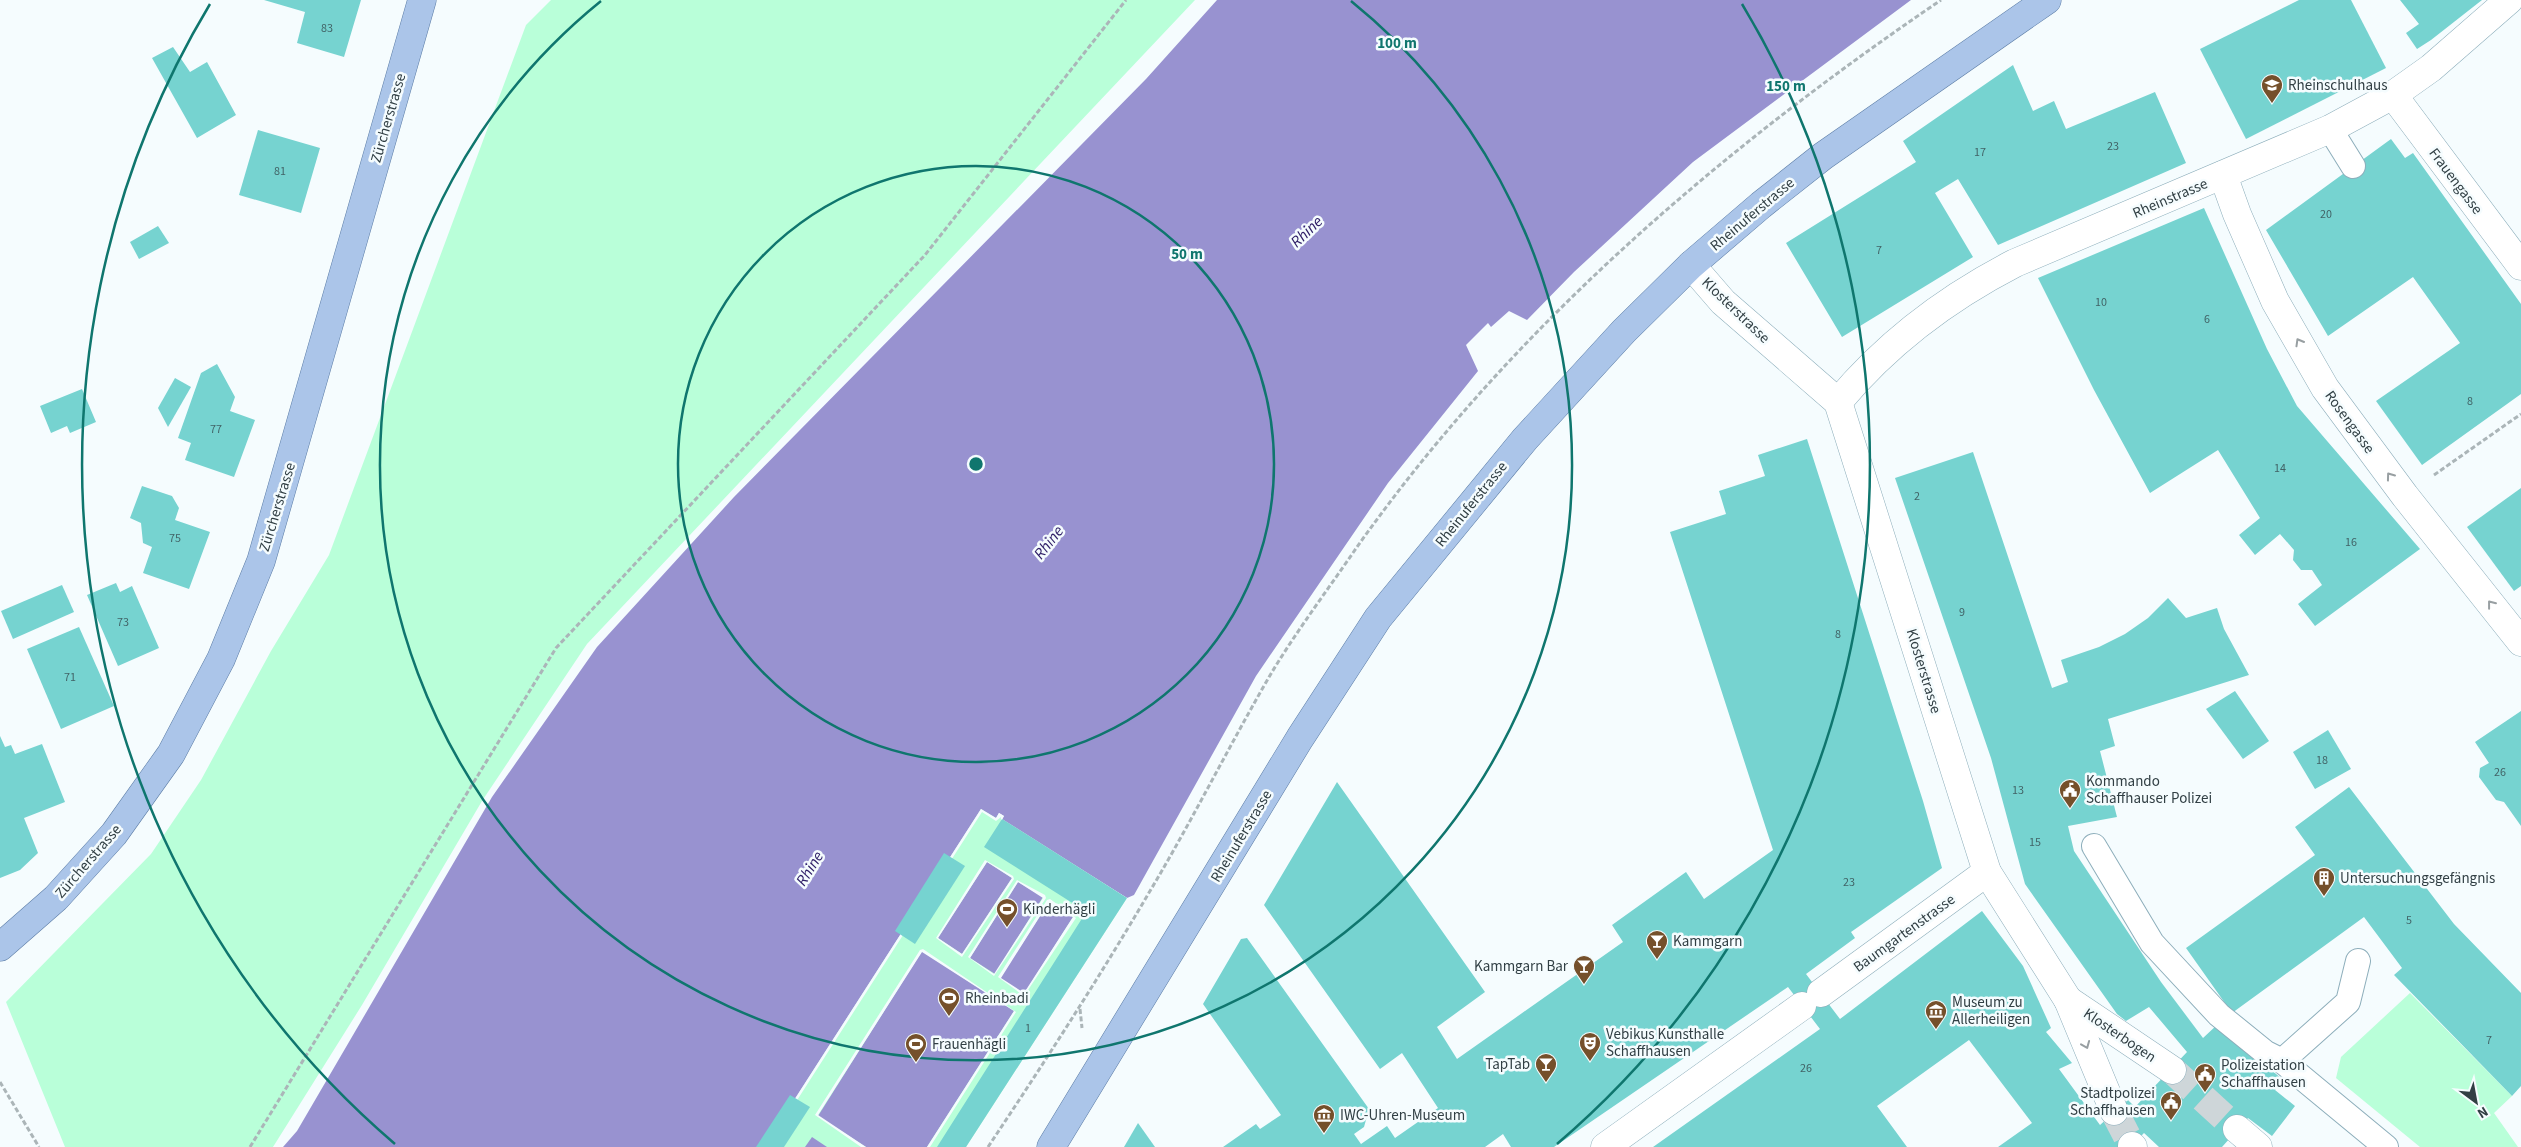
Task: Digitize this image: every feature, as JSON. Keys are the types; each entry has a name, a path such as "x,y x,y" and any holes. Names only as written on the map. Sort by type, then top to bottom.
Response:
{"main road":[{"name":"Zürcherstrasse","path":"0,947 56,898 114,834 171,754 221,658 261,561 422,0"},
{"name":"Rheinuferstrasse","path":"1051,1147 1300,738 1378,618 1524,439 1608,347 1691,265 1760,205 1823,156 2047,0"}],"street":[{"name":"Rheinstrasse","path":"1838,402 1859,377 1893,346 1944,304 1973,284 2016,263 2330,129 2393,95 2431,68 2509,0"},
{"name":"Frauengasse","path":"2393,95 2521,266"},
{"name":"Rosengasse","path":"2223,175 2237,214 2275,301 2325,388 2405,496 2521,642"},
{"name":"Klosterstrasse","path":"1691,265 1723,302 1838,402 1987,872 2068,1000 2114,1111"},
{"name":"Baumgartenstrasse","path":"1606,1147 1987,872"},
{"name":"Klosterbogen","path":"2068,1000 2172,1070"},
{"path":"2237,1129 2258,1147"}],"lane":[{"path":"2330,129 2353,166"},
{"path":"2094,846 2152,943 2219,1015 2266,1053 2282,1061 2386,1147"},
{"path":"2282,1061 2348,1002 2358,961"}],"path":[{"path":"250,1147 556,648 926,255 1126,0"},
{"path":"2405,496 2521,414"},
{"path":"0,1082 39,1147"}],"green space":[{"path":"551,0 1195,0 587,644 482,801 362,1005 273,1147 65,1147 6,1002 151,854 201,780 271,651 329,555 526,25"},
{"name":"Rheinbadi","path":"981,809 1004,816 1002,819 1127,898 966,1147 764,1147"},
{"path":"2410,993 2512,1096 2494,1113 2518,1147 2420,1147 2336,1078 2341,1057"}],"water":[{"name":"Rhine","path":"1217,0 1911,0 1693,162 1574,272 1527,320 1509,311 1491,327 1488,323 1466,345 1478,371 1388,483 1256,676 1134,895 1127,898 1002,819 1004,816 999,813 996,818 981,809 764,1147 283,1147 297,1131 492,797 597,647 734,497 1146,79"},
{"name":"Kinderhägli","path":"987,862 1012,878 962,954 938,938"},
{"name":"Kinderhägli","path":"1018,882 1043,897 995,974 970,958"},
{"name":"Kinderhägli","path":"1049,902 1073,917 1024,994 1000,978"},
{"name":"Frauenhägli","path":"922,951 1014,1011 927,1147 866,1147 818,1116"},
{"path":"812,1137 827,1147 805,1147"}],"pier":[{"path":"981,809 996,818 999,813 1004,816 1002,820 1127,898 1125,900 1001,822 1001,817 996,821 982,812 767,1147 764,1147"},
{"path":"985,860 1013,876 1014,879 962,957 936,938","holes":["987,862 1012,878 962,954 938,938"]},
{"path":"1017,880 1045,895 1046,898 994,976 968,957","holes":["1018,882 1043,898 994,974 970,958"]},
{"path":"1050,899 1076,918 1024,996 998,977 1047,900","holes":["1049,902 1073,917 1024,993 1001,978"]},
{"path":"923,949 1016,1012 930,1147 927,1147 1014,1011 922,952 818,1115 866,1147 861,1147 815,1115 920,950"}],"building":[{"path":"264,0 361,0 344,57 297,43 305,12"},
{"name":"Rheinschulhaus","path":"2299,0 2351,0 2386,68 2246,139 2200,49"},
{"path":"2400,0 2482,0 2417,49 2406,33 2419,24"},
{"path":"173,47 190,72 207,62 236,115 197,138 152,58"},
{"path":"2013,65 2033,111 2054,101 2066,129 2155,92 2186,163 1998,245 1958,179 1935,193 1973,257 1842,337 1786,243 1916,162 1903,141"},
{"path":"258,130 320,148 301,213 239,195"},
{"path":"2391,139 2405,158 2413,153 2521,304 2521,394 2422,465 2376,401 2460,343 2413,277 2328,336 2266,230"},
{"path":"2204,208 2267,349 2297,406 2420,549 2315,626 2298,604 2322,585 2312,570 2301,570 2293,560 2294,550 2280,534 2255,555 2239,535 2260,518 2218,450 2150,493 2094,390 2038,278"},
{"path":"158,226 169,243 139,259 130,242"},
{"path":"217,364 235,397 230,411 255,420 234,477 185,460 191,443 178,438 201,373"},
{"path":"175,378 191,387 168,427 158,408"},
{"path":"82,389 96,422 70,433 67,426 51,433 40,406"},
{"path":"1807,439 1923,801 1942,868 1851,932 1855,938 1806,974 1840,1019 1982,911 2023,966 2051,1028 2046,1032 2072,1063 2059,1069 2100,1125 2128,1100 2135,1107 2187,1052 2149,1007 2126,1021 2117,1014 2025,884 1991,758 1895,478 1973,452 2052,688 2068,682 2061,660 2099,647 2125,634 2148,618 2168,598 2186,618 2217,608 2224,629 2249,675 2108,719 2115,746 2100,751 2117,817 2068,826 2074,851 2161,982 2203,1038 2218,1024 2283,1080 2275,1090 2295,1106 2272,1136 2248,1118 2222,1147 2159,1147 2144,1133 2130,1147 1998,1147 2032,1123 1969,1040 1877,1106 1907,1147 1653,1147 1820,1029 1788,987 1554,1147 1511,1147 1503,1134 1485,1147 1223,1147 1256,1124 1260,1129 1281,1115 1203,1004 1241,939 1247,938 1369,1109 1364,1127 1354,1134 1361,1144 1387,1126 1395,1138 1438,1108 1402,1053 1380,1069 1264,905 1337,782 1485,992 1437,1027 1457,1059 1623,942 1612,925 1686,872 1704,899 1773,850 1670,532 1726,514 1719,491 1765,476 1758,455"},
{"path":"142,486 172,496 179,508 175,520 210,532 189,589 143,573 152,547 143,543 141,523 130,518"},
{"path":"2521,488 2521,586 2514,591 2467,527"},
{"path":"116,583 120,592 132,586 159,648 118,666 87,595"},
{"path":"62,585 74,612 13,639 1,611"},
{"path":"79,627 114,706 61,729 27,649"},
{"path":"2235,691 2269,741 2243,759 2206,709"},
{"path":"2521,711 2521,826 2504,802 2496,800 2479,777 2480,768 2489,763 2475,742"},
{"path":"2328,730 2351,769 2315,789 2293,752"},
{"path":"0,736 5,747 11,745 15,754 42,744 65,802 24,818 38,853 20,870 0,878"},
{"path":"2349,787 2454,924 2521,993 2521,1086 2512,1096 2394,975 2402,968 2364,917 2232,1013 2186,948 2315,855 2295,827"},
{"path":"1002,819 1127,898 966,1147 937,1147 1088,909 1077,901 1074,904 984,847"},
{"path":"944,853 965,866 915,944 895,931"},
{"path":"790,1095 810,1107 784,1147 756,1147"},
{"path":"1138,1123 1155,1147 1124,1147"}],"tunnel":[{"path":"2172,1070 2237,1129"},
{"path":"2114,1111 2132,1146"}],"place":[{"name":"Rheinschulhaus","path":"2272,104"},
{"name":"Kommando Schaffhauser Polizei","path":"2070,809"},
{"name":"Untersuchungsgefängnis","path":"2324,897"},
{"name":"Kinderhägli","path":"1007,928"},
{"name":"Kammgarn","path":"1657,960"},
{"name":"Kammgarn Bar","path":"1584,985"},
{"name":"Rheinbadi","path":"949,1017"},
{"name":"Museum zu Allerheiligen","path":"1936,1030"},
{"name":"Vebikus Kunsthalle Schaffhausen","path":"1590,1062"},
{"name":"Frauenhägli","path":"916,1063"},
{"name":"TapTab","path":"1546,1083"},
{"name":"Polizeistation Schaffhausen","path":"2205,1093"},
{"name":"Stadtpolizei Schaffhausen","path":"2171,1121"},
{"name":"IWC-Uhren-Museum","path":"1324,1134"}]}
